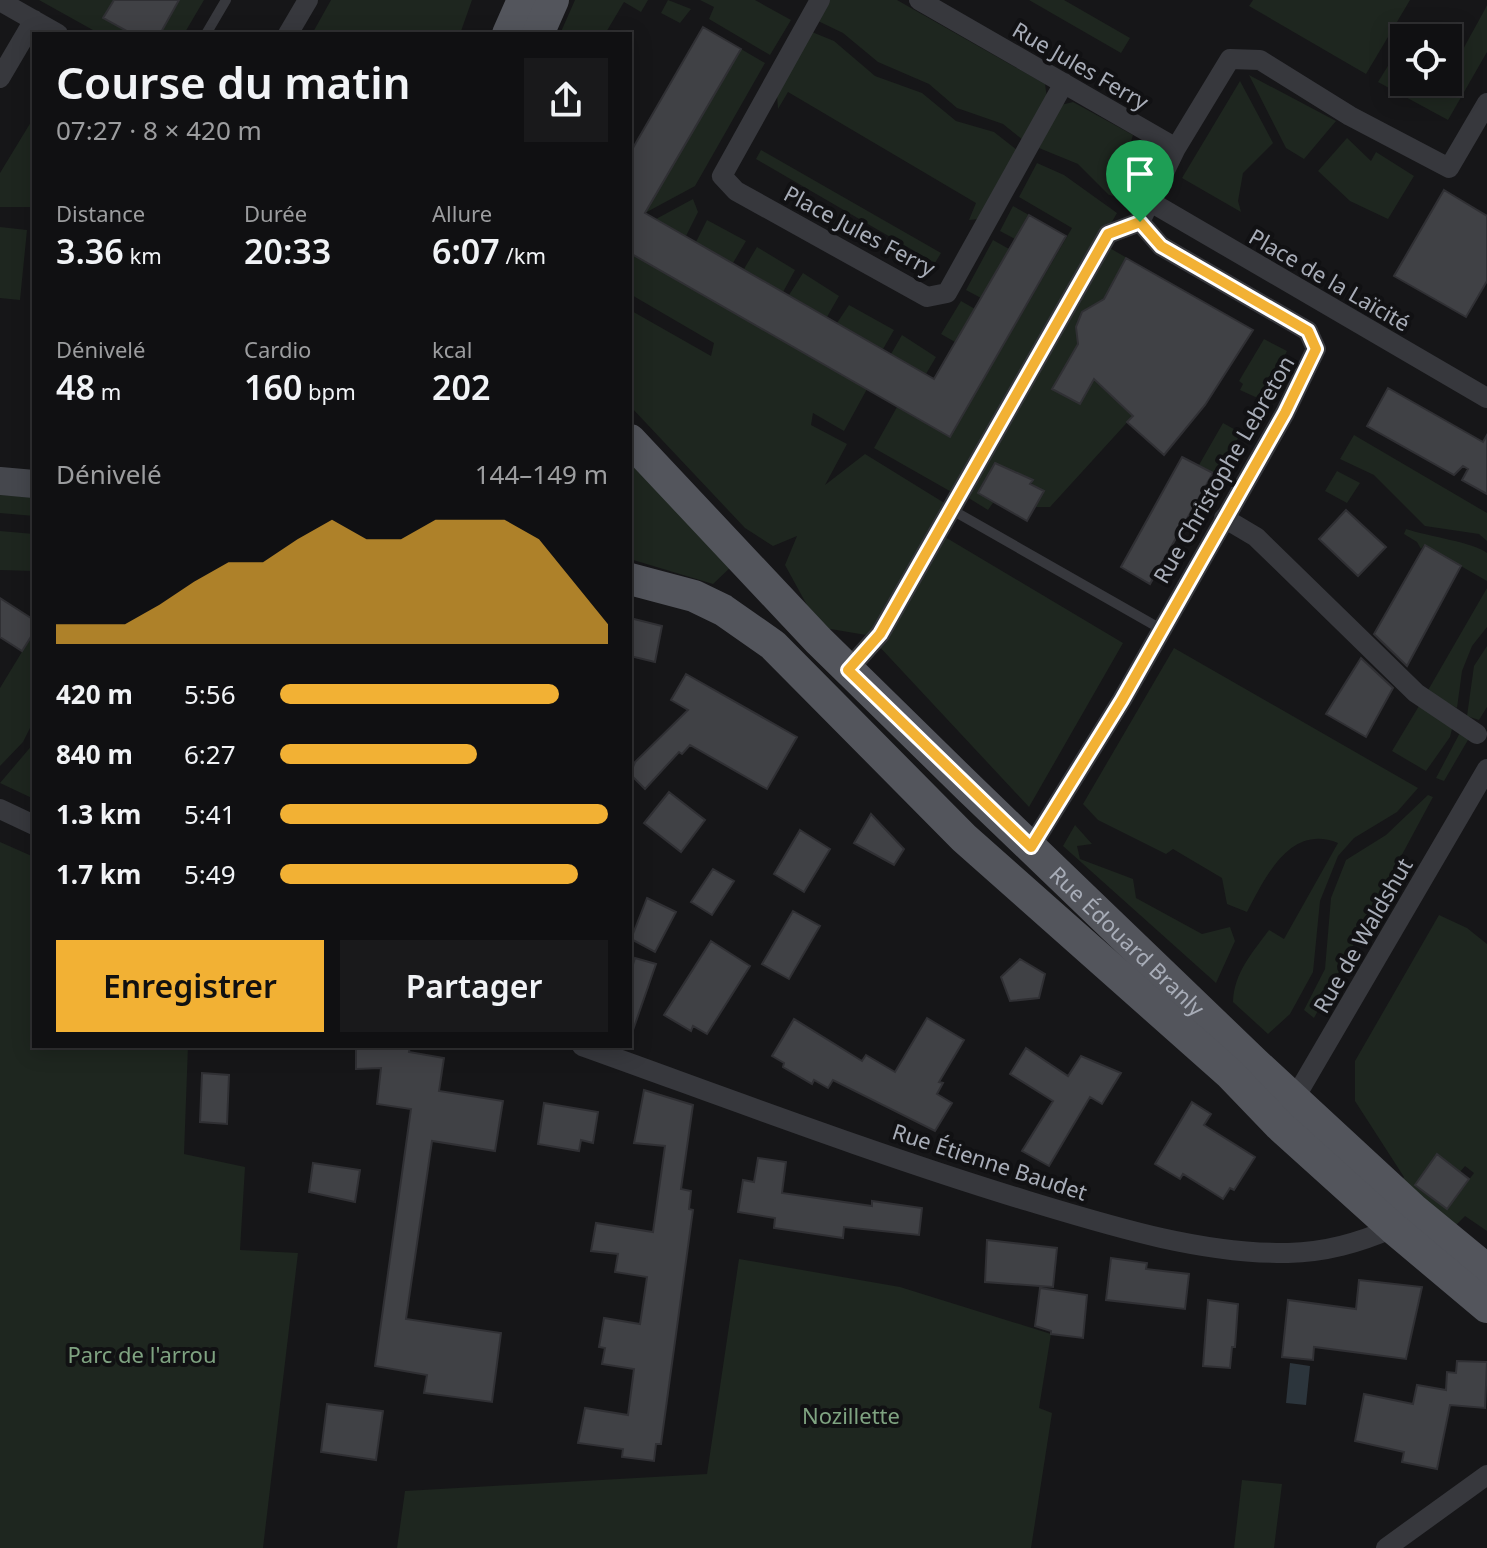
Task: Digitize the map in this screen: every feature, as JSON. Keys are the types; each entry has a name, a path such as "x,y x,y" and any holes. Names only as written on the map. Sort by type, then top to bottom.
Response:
{"main road":[{"path":"509,32 523,0"},
{"path":"539,32 553,0"},
{"name":"Rue Édouard Branly","path":"632,442 848,670 1031,847 1287,1112 1393,1228 1487,1307"},
{"name":"Rue Édouard Branly","path":"632,580 694,596 723,610 773,645 964,838 1229,1073 1287,1112 1479,1263"}],"street":[{"path":"289,32 308,0"},
{"name":"Place Jules Ferry","path":"820,0 722,176 736,191 927,297 947,293 1064,83"},
{"name":"Rue Jules Ferry","path":"919,0 1176,148"},
{"path":"0,1 55,32"},
{"path":"0,78 34,20"},
{"path":"848,670 880,634 1108,234 1140,222 1176,148 1230,59 1260,60 1350,116 1449,168 1487,103"},
{"name":"Place de la Laïcité","path":"1149,201 1487,398"},
{"name":"Rue Christophe Lebreton","path":"1031,847 1285,413 1316,349 1308,331 1161,246 1140,222"},
{"path":"0,481 32,484"},
{"path":"1224,518 1256,537 1416,693 1477,734"},
{"name":"Rue de Waldshut","path":"1287,1112 1487,769"},
{"path":"0,809 32,824"},
{"name":"Rue Étienne Baudet","path":"588,1048 970,1183 1172,1240 1257,1252 1309,1252 1335,1249 1393,1228"},
{"path":"1386,1548 1487,1475"}],"lane":[{"path":"207,32 226,0"},
{"path":"952,510 1161,629"}],"green space":[{"path":"39,0 114,0 104,18 128,32 96,32"},
{"path":"179,0 204,0 185,32 161,32"},
{"path":"331,0 472,0 461,32 313,32"},
{"path":"575,0 648,0 641,12 624,2 606,32 561,32"},
{"path":"668,0 691,9 680,23 661,13"},
{"path":"700,0 755,0 791,20 770,55 709,19 714,7"},
{"path":"830,0 897,0 1045,84 1047,98 1023,140 1003,124 957,108 929,84 878,62 843,33 818,21"},
{"path":"1029,0 1064,0 1130,38 1121,53"},
{"path":"1253,0 1410,0 1396,24 1390,24 1390,34 1366,74 1249,6"},
{"path":"1487,5 1487,52 1462,96 1462,51"},
{"path":"812,32 834,41 875,76 922,93 956,121 994,132 1017,150 978,219 969,220 976,203 788,92 778,109 777,94"},
{"path":"741,49 765,63 695,186 645,213"},
{"path":"1390,63 1390,89 1378,82"},
{"path":"1249,75 1336,121 1304,159 1286,148"},
{"path":"1240,81 1273,143 1243,173 1238,201 1241,212 1182,178"},
{"path":"1404,96 1462,96 1448,120"},
{"path":"1073,102 1133,135 1130,145 1154,157 1129,199 1109,195 1078,164 1039,148 1061,105"},
{"path":"32,120 32,207 0,207 0,173"},
{"path":"1347,138 1371,161 1376,152 1414,176 1388,219 1350,201 1318,171"},
{"path":"761,150 941,253 935,263 756,159"},
{"path":"1037,163 1064,175 1117,213 955,494 874,448 897,407 950,437 1072,228 1019,197"},
{"path":"693,199 698,212 686,236 656,219"},
{"path":"1013,206 1029,215 1015,239 1000,231"},
{"path":"707,220 746,241 733,263 696,242"},
{"path":"0,227 27,230 20,300 0,298"},
{"path":"993,240 1009,249 981,298 966,290"},
{"path":"757,247 795,270 783,292 744,269"},
{"path":"1108,247 1127,258 1103,300 1082,312 1076,327 1078,344 1053,389 1080,404 1094,379 1133,416 1050,507 1035,507 1043,492 1015,471 988,510 967,497"},
{"path":"632,254 867,389 844,431 813,413 811,425 847,444 825,485 865,454 946,504 875,630 866,635 819,627 785,565 797,536 773,546 745,528 632,408 632,311 711,356 714,343 632,295"},
{"path":"803,273 839,296 827,317 789,295"},
{"path":"961,301 975,309 955,342 941,334"},
{"path":"849,305 894,330 883,349 837,323"},
{"path":"902,335 936,357 926,374 891,354"},
{"path":"1264,339 1287,351 1262,400 1240,390 1243,384 1239,381"},
{"path":"1223,423 1241,433 1217,475 1199,465"},
{"path":"1354,435 1487,513 1487,541 1479,534 1425,526 1374,475 1340,459"},
{"path":"632,462 734,564 713,584 632,560"},
{"path":"1337,471 1360,483 1347,503 1325,491"},
{"path":"0,495 32,497 32,516 0,513"},
{"path":"1406,529 1481,549 1487,553 1487,581 1424,545 1421,549 1417,542 1404,534"},
{"path":"0,531 32,534 32,571 0,570"},
{"path":"945,537 1123,643 1029,807 877,644"},
{"path":"1487,588 1487,627 1472,646 1462,671 1457,708 1427,692"},
{"path":"32,635 32,724 23,742 0,766 0,688"},
{"path":"1487,646 1487,707 1479,720 1467,716 1474,666"},
{"path":"1174,648 1418,788 1397,812 1354,838 1338,856 1320,901 1313,972 1290,1014 1268,1034 1233,1002 1237,982 1245,964 1269,930 1284,939 1338,843 1321,839 1293,847 1271,870 1247,912 1227,904 1222,878 1173,849 1166,854 1098,820 1083,804"},
{"path":"1422,701 1454,721 1450,737 1426,771 1392,751"},
{"path":"1463,727 1472,733 1444,781 1436,778"},
{"path":"32,745 32,798 0,783"},
{"path":"1428,795 1433,797 1314,1018 1304,1010 1325,969 1331,898 1346,860 1386,835"},
{"path":"1075,825 1092,844 1077,846 1080,859 1133,879 1136,898 1202,934 1230,927 1235,941 1216,983 1063,846"},
{"name":"Parc de l'arrou","path":"0,842 32,856 32,1048 188,1048 184,1154 245,1167 240,1250 298,1253 263,1548 0,1548"},
{"path":"1439,915 1467,928 1487,944 1487,1231 1465,1216 1449,1232 1398,1186 1404,1177 1355,1101 1355,1061","holes":["1437,1155 1460,1172 1465,1166 1474,1173 1447,1209 1415,1186"]},
{"name":"Nozillette","path":"739,1259 900,1287 1051,1334 1039,1408 1052,1413 1031,1548 397,1548 405,1491 707,1474"},
{"path":"1242,1480 1282,1484 1274,1548 1234,1548"}],"shaded area":[{"path":"1290,1363 1310,1366 1306,1405 1286,1403"}],"building":[{"path":"114,0 179,0 161,32 128,32 103,18"},
{"path":"703,27 741,49 645,213 934,379 1029,215 1066,236 950,437 632,254 632,150"},
{"path":"1444,190 1487,216 1487,281 1466,317 1394,276"},
{"path":"1126,258 1253,330 1205,405 1164,455 1127,422 1133,416 1094,379 1080,404 1052,389 1078,344 1076,327 1082,312 1104,299"},
{"path":"1388,388 1483,442 1487,435 1487,494 1462,480 1468,469 1463,466 1454,475 1367,426"},
{"path":"1182,457 1213,473 1150,584 1121,567"},
{"path":"995,463 1033,480 1030,484 1044,491 1027,521 978,493"},
{"path":"1346,510 1386,547 1358,576 1319,539"},
{"path":"1425,545 1461,566 1407,666 1374,634"},
{"path":"0,598 32,619 32,635 22,651 0,637"},
{"path":"632,618 662,626 655,662 632,656"},
{"path":"1361,658 1393,688 1366,737 1326,714"},
{"path":"686,674 797,737 767,789 690,745 682,754 679,752 645,789 632,776 635,762 688,710 671,700"},
{"path":"669,792 705,820 681,852 644,823"},
{"path":"871,814 904,849 894,865 854,843"},
{"path":"800,830 830,849 804,892 774,874"},
{"path":"713,869 734,881 712,915 691,902"},
{"path":"647,898 676,912 655,952 632,940"},
{"path":"793,911 820,926 789,979 762,964"},
{"path":"711,941 750,966 707,1034 693,1026 691,1031 664,1015"},
{"path":"635,958 656,964 633,1030 632,1011 632,968"},
{"path":"1020,959 1045,974 1039,998 1010,1001 1001,977"},
{"path":"927,1018 964,1040 939,1082 943,1083 937,1094 952,1103 935,1131 833,1080 828,1088 814,1080 812,1084 783,1067 784,1063 772,1056 794,1019 862,1061 866,1055 895,1072"},
{"path":"356,1048 410,1048 409,1052 444,1058 439,1091 503,1101 495,1151 432,1141 406,1319 501,1333 492,1402 424,1393 427,1375 375,1366 411,1109 377,1104 381,1068 356,1069"},
{"path":"1026,1048 1068,1076 1081,1056 1121,1073 1102,1104 1090,1097 1049,1166 1022,1151 1053,1101 1010,1074"},
{"path":"202,1073 229,1075 227,1124 200,1122"},
{"path":"644,1090 693,1105 681,1189 691,1191 689,1209 693,1210 661,1444 656,1444 654,1461 622,1457 623,1449 578,1443 585,1408 628,1415 634,1369 602,1364 605,1348 599,1347 604,1318 640,1324 647,1277 615,1272 618,1254 591,1251 596,1223 653,1232 665,1146 634,1143"},
{"path":"1192,1102 1211,1114 1204,1125 1255,1157 1234,1190 1230,1188 1223,1199 1183,1174 1180,1179 1155,1164"},
{"path":"544,1103 598,1112 593,1143 581,1140 579,1151 538,1144"},
{"path":"1437,1154 1469,1179 1447,1209 1415,1185"},
{"path":"758,1158 786,1162 782,1193 872,1206 872,1201 922,1208 919,1235 844,1227 843,1238 774,1228 775,1218 738,1212 743,1180 754,1182"},
{"path":"313,1163 360,1170 355,1202 309,1192"},
{"path":"987,1240 1057,1248 1053,1287 985,1282"},
{"path":"1111,1258 1147,1263 1146,1269 1189,1274 1185,1309 1106,1300"},
{"path":"1359,1280 1422,1287 1406,1359 1314,1347 1313,1360 1282,1357 1288,1300 1356,1309"},
{"path":"1040,1288 1087,1295 1083,1338 1051,1334 1051,1331 1035,1326"},
{"path":"1208,1300 1238,1304 1230,1368 1203,1366"},
{"path":"1457,1361 1487,1362 1485,1408 1450,1405 1437,1469 1402,1462 1404,1452 1355,1441 1364,1394 1413,1404 1417,1385 1446,1390 1447,1372 1456,1373"},
{"path":"327,1404 383,1411 376,1460 321,1452"}],"route":[{"path":"1140,222 1161,246 1308,331 1316,349 1312,364 1285,413 1122,700 1031,847 848,670 880,634 1108,234 1140,222"}]}
